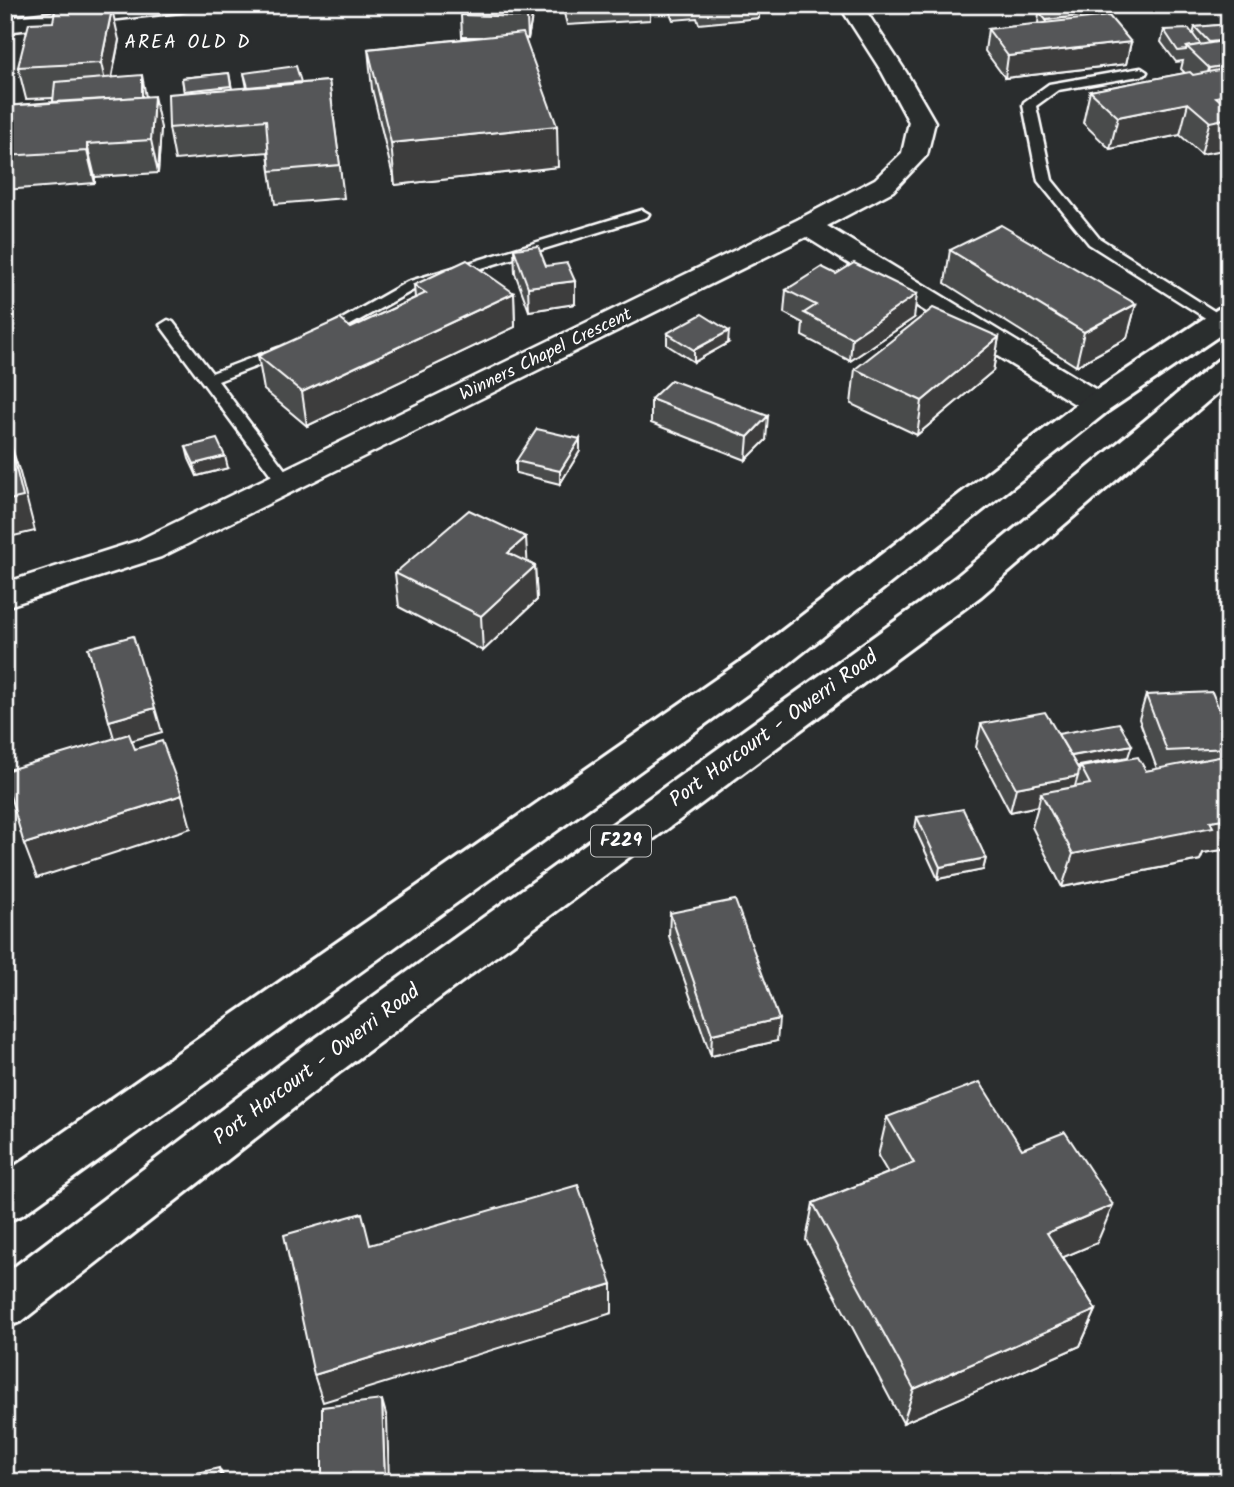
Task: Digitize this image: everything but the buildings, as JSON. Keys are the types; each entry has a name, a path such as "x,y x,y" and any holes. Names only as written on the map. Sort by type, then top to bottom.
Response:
{"main road":[{"path":"5,1200 769,660 1097,404 1224,318"},
{"name":"Port Harcourt - Owerri Road","path":"5,1304 324,1057 968,587 1229,367"},
{"path":"654,741 711,775"}],"street":[{"path":"5,25 180,5"},
{"name":"Winners Chapel Crescent","path":"5,595 149,549 807,226 884,185 914,155 922,122 894,72 850,5"},
{"path":"807,226 1097,404"}],"lane":[{"path":"1141,72 1054,87 1029,105 1045,181 1094,241 1224,318"},
{"path":"209,379 309,341 412,285 642,214"},
{"path":"168,325 286,483"}],"district":[{"name":"AREA OLD D","path":"188,43"}]}
